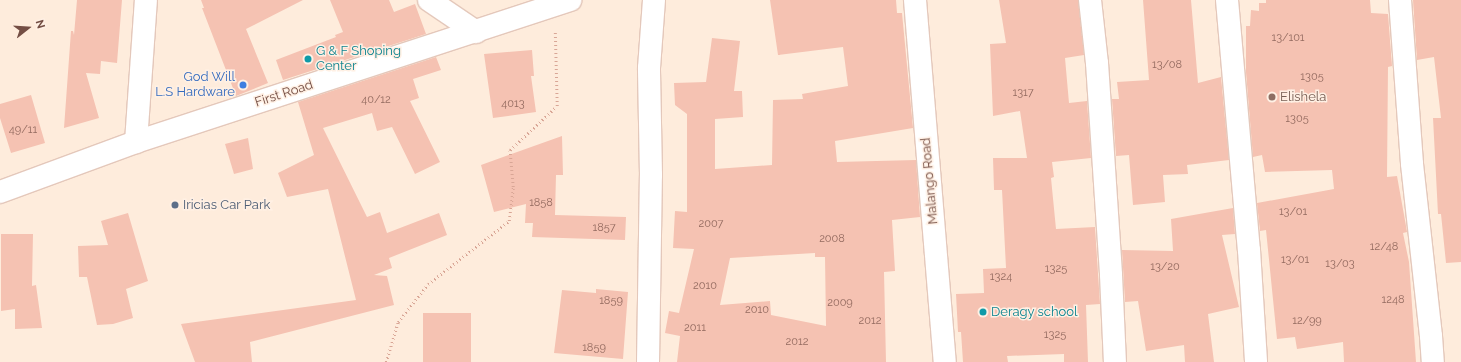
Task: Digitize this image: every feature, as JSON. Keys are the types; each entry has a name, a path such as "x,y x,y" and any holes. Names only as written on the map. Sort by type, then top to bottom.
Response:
{"street":[{"path":"136,142 146,0"},
{"path":"429,0 476,32"},
{"path":"648,362 651,175 650,68 654,0"},
{"name":"Malango Road","path":"915,0 945,362"},
{"path":"1090,0 1097,70 1115,362"},
{"path":"1227,0 1246,219 1256,362"},
{"path":"1400,0 1412,164 1431,336 1432,362"},
{"name":"First Road","path":"0,192 136,142 476,32 563,2"}],"path":[{"path":"386,362 398,322 428,284 509,221 513,187 510,150 557,106 563,2"}],"building":[{"path":"77,0 122,0 117,63 101,61 100,74 86,73 99,118 64,128 71,31 73,31 74,35"},
{"path":"201,0 303,0 246,29 268,83 236,96 202,8 204,8"},
{"path":"330,0 389,0 394,12 415,4 426,34 283,80 276,60 336,37 335,35 343,32"},
{"path":"770,0 896,0 897,13 902,13 913,128 835,141 837,162 916,160 920,217 892,220 895,271 884,272 886,362 677,362 680,336 665,333 669,311 679,313 694,249 673,248 675,211 687,212 687,114 675,105 674,83 706,82 712,38 740,41 734,91 742,91 743,117 715,119 715,169 772,165 773,100 803,99 802,94 848,86 843,47 778,55","holes":["815,253 815,257 825,257 826,326 771,315 770,301 720,305 730,258"]},
{"path":"999,0 1078,0 1084,55 1065,58 1069,103 1087,101 1091,158 1052,162 1054,177 1051,178 1056,229 1095,227 1100,304 1086,305 1088,362 1064,362 1064,354 1007,356 1008,362 963,362 961,332 958,332 956,294 984,293 983,269 1006,268 1002,190 994,190 993,158 1027,158 1020,111 993,116 990,44 1006,43"},
{"path":"1143,0 1191,0 1198,83 1221,77 1229,160 1187,165 1188,174 1163,175 1165,202 1133,205 1129,155 1116,156 1112,99 1119,99 1117,82 1149,80"},
{"path":"1266,0 1370,0 1371,13 1388,14 1392,66 1388,67 1387,177 1397,176 1407,232 1403,233 1409,262 1416,362 1344,362 1343,342 1297,349 1295,337 1277,339 1266,230 1260,231 1257,203 1334,189 1332,170 1265,172 1262,155 1253,157 1246,72 1246,26 1250,26 1251,10 1259,11 1259,3 1266,3"},
{"path":"1413,0 1461,0 1461,262 1446,263 1441,214 1438,214 1433,118 1441,118 1434,57 1417,60"},
{"path":"532,50 534,76 531,76 536,112 493,118 484,54"},
{"path":"436,57 441,70 413,79 419,98 410,101 440,162 415,174 392,127 377,131 372,113 323,128 367,217 380,212 387,233 439,213 447,235 389,258 392,268 374,275 387,276 394,305 250,342 252,362 195,362 181,324 356,300 328,189 287,197 278,173 314,155 298,102"},
{"path":"31,95 45,143 11,153 0,118 0,104"},
{"path":"562,136 563,175 556,175 555,215 626,217 625,240 532,237 533,223 525,223 526,204 494,212 481,165"},
{"path":"248,138 253,169 234,174 225,144"},
{"path":"1233,208 1235,234 1222,235 1239,307 1208,314 1214,362 1185,362 1184,345 1146,351 1138,301 1125,302 1122,250 1173,251 1171,219"},
{"path":"128,213 148,281 126,289 133,318 113,324 97,325 87,277 79,277 78,246 108,245 101,221"},
{"path":"1,234 33,234 32,286 36,285 42,328 15,329 15,309 1,311"},
{"path":"596,289 628,292 623,359 554,353 562,290 596,293"},
{"path":"423,313 471,313 471,362 423,362"}],"place":[{"name":"G & F Shoping Center","path":"308,59"},
{"name":"God Will L.S Hardware","path":"243,85"},
{"name":"Elishela","path":"1272,97"},
{"name":"Iricias Car Park","path":"175,205"},
{"name":"Deragy school","path":"983,312"}]}
